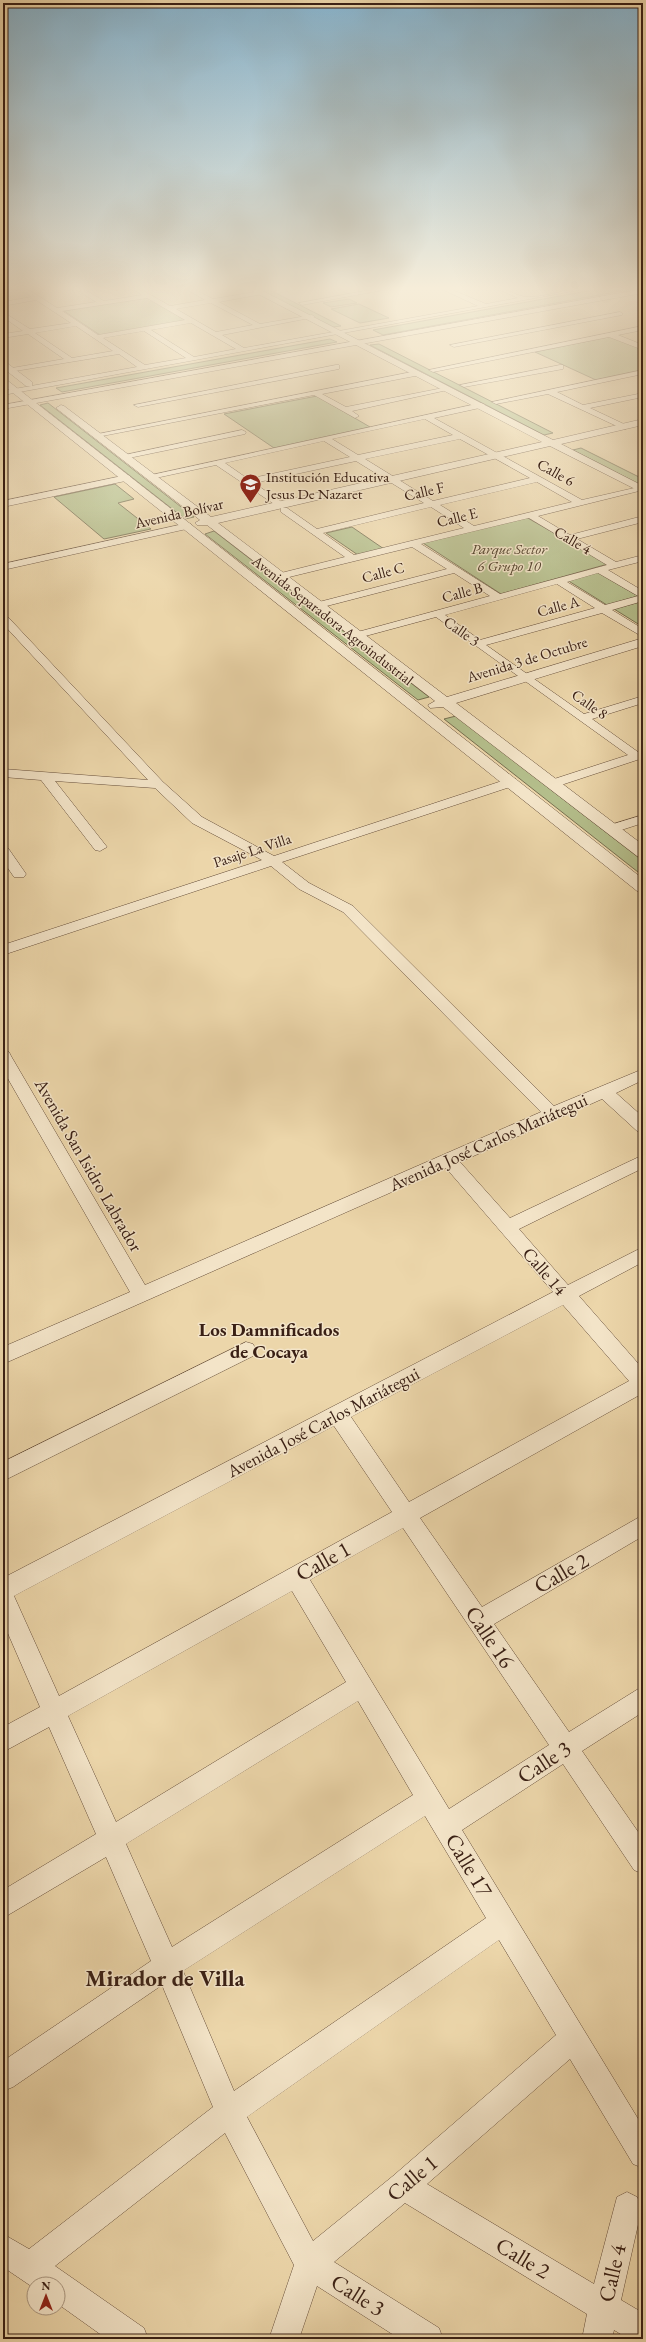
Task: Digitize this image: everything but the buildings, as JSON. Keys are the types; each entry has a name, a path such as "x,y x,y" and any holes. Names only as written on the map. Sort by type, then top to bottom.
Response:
{"street":[{"path":"16,395 27,395"},
{"path":"3,403 27,395"},
{"name":"Avenida Separadora Agroindustrial","path":"44,395 643,853"},
{"path":"163,423 135,403 183,395"},
{"path":"254,395 266,403"},
{"path":"97,435 304,395"},
{"path":"319,395 375,428"},
{"path":"345,410 417,395"},
{"path":"470,395 496,402 510,409"},
{"path":"476,395 558,444 642,489"},
{"path":"496,402 528,395"},
{"path":"558,395 624,427"},
{"path":"583,407 637,395"},
{"path":"3,406 23,396"},
{"name":"Avenida Separadora Agroindustrial","path":"23,396 424,712 643,887"},
{"path":"151,476 427,417 480,398"},
{"path":"214,413 270,451"},
{"path":"427,417 499,457"},
{"name":"Avenida Bolívar","path":"577,442 643,422"},
{"name":"Avenida Bolívar","path":"3,567 212,524 499,457 558,444 577,442 643,427"},
{"path":"553,430 577,442"},
{"path":"124,456 242,432"},
{"path":"246,482 461,436"},
{"path":"326,439 472,529"},
{"name":"Calle 6","path":"499,457 581,503"},
{"path":"218,462 353,558"},
{"path":"3,504 127,478"},
{"name":"Calle F","path":"315,532 539,479"},
{"name":"Calle E","path":"281,576 642,489"},
{"name":"Calle 4","path":"530,515 616,566"},
{"path":"570,538 643,519"},
{"path":"414,544 498,598"},
{"name":"Calle B","path":"358,635 643,558"},
{"name":"Calle C","path":"319,605 455,570"},
{"path":"600,570 643,595"},
{"path":"559,581 643,634"},
{"name":"Calle A","path":"480,643 643,598"},
{"name":"Calle 3","path":"438,614 480,643 528,680"},
{"path":"3,618 159,785 197,820 271,860 304,886 348,909 552,1114"},
{"name":"Avenida 3 de Octubre","path":"424,712 643,642"},
{"name":"Avenida 3 de Octubre","path":"528,680 643,649"},
{"name":"Calle 8","path":"528,680 640,755"},
{"path":"583,718 643,699"},
{"path":"552,784 640,755"},
{"path":"3,773 159,785"},
{"path":"45,776 100,847"},
{"name":"Pasaje La Villa","path":"3,950 271,860 512,782"},
{"path":"612,829 643,818"},
{"path":"3,851 18,874"},
{"name":"Avenida San Isidro Labrador","path":"3,1056 141,1295"},
{"name":"Avenida José Carlos Mariátegui","path":"3,1356 643,1074"},
{"path":"604,1090 643,1127"},
{"name":"Calle 14","path":"448,1159 643,1383"},
{"path":"507,1227 643,1161"},
{"name":"Avenida José Carlos Mariátegui","path":"3,1590 643,1254"},
{"path":"3,1472 246,1350"},
{"name":"Calle 1","path":"3,1740 643,1383"},
{"name":"Calle 16","path":"337,1414 643,1861"},
{"name":"Calle 2","path":"479,1621 643,1525"},
{"name":"Calle 17","path":"295,1576 643,2154"},
{"path":"3,1597 167,1966 229,2112 309,2264 284,2339"},
{"path":"3,1905 110,1838 361,1686"},
{"name":"Calle 3","path":"446,1826 643,1698"},
{"path":"3,2077 167,1966 429,1799"},
{"path":"30,2267 229,2112 503,1922"},
{"name":"Calle 1","path":"309,2264 403,2186 573,2038"},
{"name":"Calle 2","path":"403,2186 643,2330"},
{"name":"Calle 4","path":"597,2339 627,2207"},
{"path":"3,2250 43,2276"},
{"name":"Calle 3","path":"309,2264 428,2339"},
{"path":"66,2292 133,2339"}],"green space":[{"path":"467,395 479,395 553,433 544,435"},
{"path":"317,396 370,427 274,448 224,414"},
{"path":"48,403 194,517 185,519 40,405"},
{"path":"581,448 643,479 643,486 573,450"},
{"path":"115,484 134,499 118,503 151,529 104,539 54,497"},
{"name":"Parque Sector 6 Grupo 10","path":"526,517 608,564 501,594 423,543"},
{"path":"352,527 384,549 358,555 326,533"},
{"path":"214,531 429,697 418,700 205,534"},
{"path":"597,572 638,596 607,605 567,580"},
{"path":"643,601 643,627 614,609"},
{"path":"456,716 643,861 643,876 444,719"}],"place":[{"name":"Institución Educativa Jesus De Nazaret","path":"250,504"}],"district":[{"name":"Los Damnificados de Cocaya","path":"269,1340"},
{"name":"Mirador de Villa","path":"165,1978"}]}
